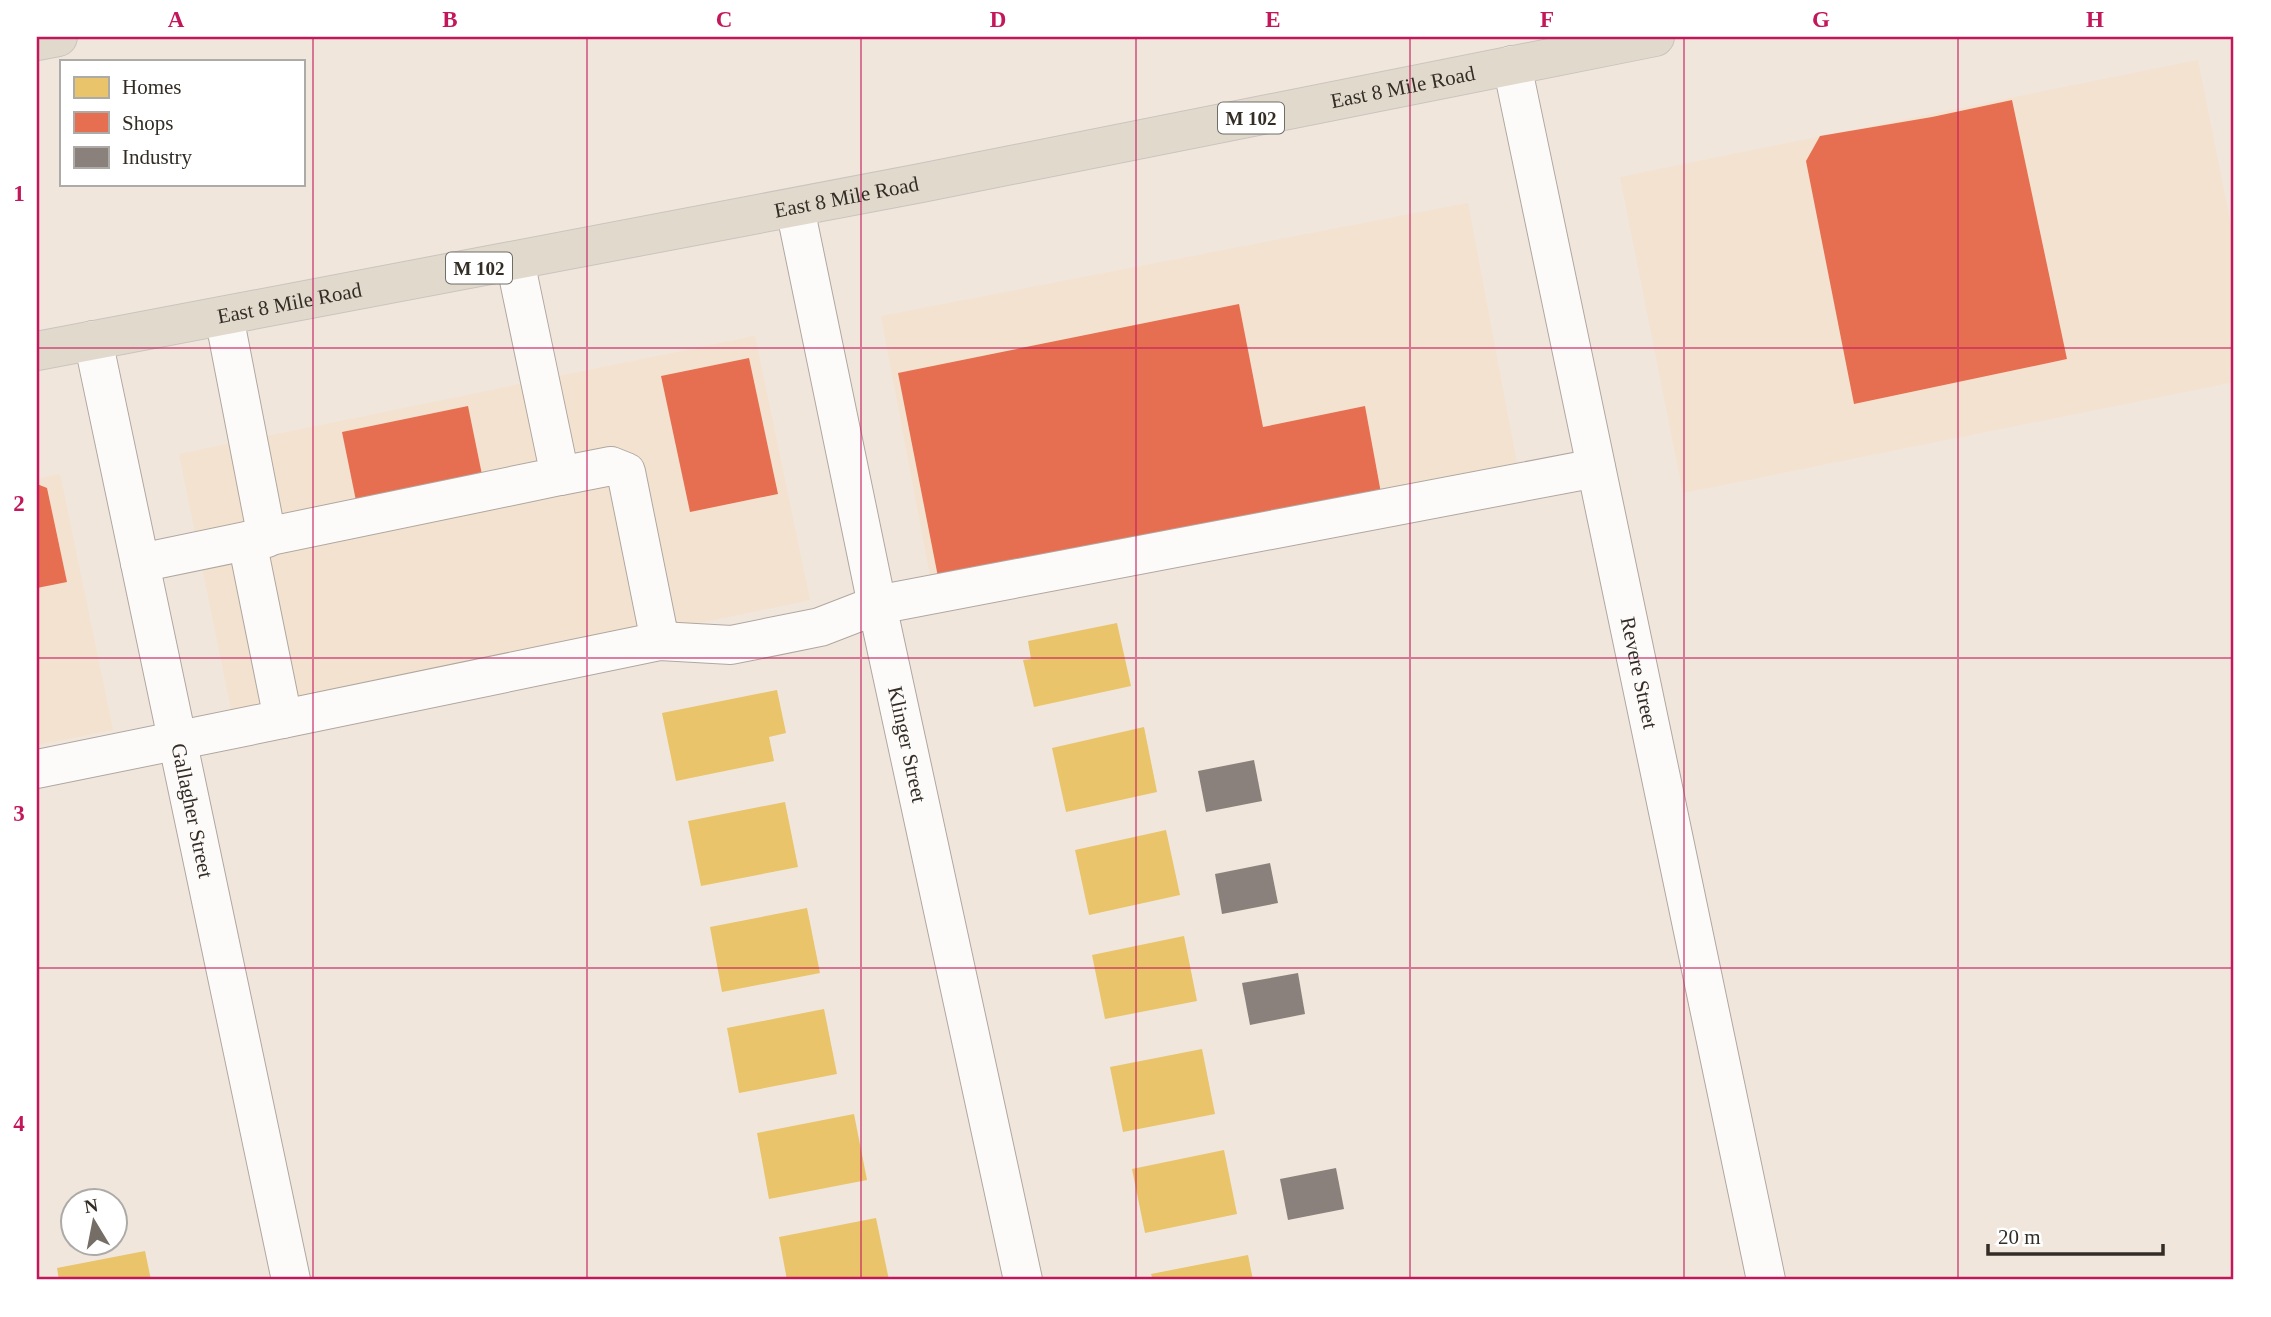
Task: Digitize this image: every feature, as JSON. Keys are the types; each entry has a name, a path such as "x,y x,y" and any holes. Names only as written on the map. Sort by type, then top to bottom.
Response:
{"highway":[{"path":"37,41 58,37"},
{"name":"East 8 Mile Road","path":"37,351 795,208 1511,65 1583,44 1655,37"}],"street":[{"name":"Revere Street","path":"1511,65 1766,1280"},
{"name":"Klinger Street","path":"795,208 877,605 1023,1280"},
{"path":"515,261 560,476"},
{"path":"224,316 283,719"},
{"name":"Gallagher Street","path":"93,340 291,1280"},
{"path":"139,563 611,466 626,472 660,641"},
{"path":"37,769 660,641 732,645 820,626 877,605 1596,468"}],"shaded area":[{"path":"2198,60 2234,240 2234,382 1683,493 1620,177"},
{"path":"1468,203 1518,469 931,581 881,316"},
{"path":"755,336 810,600 233,719 179,454"},
{"path":"60,474 113,730 37,745 37,479"}],"building: Homes":[{"path":"1117,623 1131,686 1034,707 1023,660 1031,659 1028,641"},
{"path":"777,690 786,733 769,737 774,761 676,781 662,713"},
{"path":"1144,727 1157,792 1066,812 1052,748"},
{"path":"785,802 798,867 701,886 688,821"},
{"path":"1166,830 1180,895 1089,915 1075,850"},
{"path":"807,908 820,973 722,992 710,927"},
{"path":"1184,936 1197,1001 1105,1019 1092,955"},
{"path":"824,1009 837,1074 739,1093 727,1028"},
{"path":"1202,1049 1215,1114 1123,1132 1110,1067"},
{"path":"854,1114 867,1180 769,1199 757,1133"},
{"path":"1224,1150 1237,1214 1145,1233 1132,1169"},
{"path":"876,1218 889,1280 787,1280 779,1237"},
{"path":"145,1251 151,1280 59,1280 57,1268 109,1258 130,1258 130,1254"},
{"path":"1248,1255 1253,1280 1153,1280 1151,1274"}],"building: Shops":[{"path":"2012,100 2067,359 1854,404 1806,161 1820,136"},
{"path":"1239,304 1263,427 1365,406 1381,493 939,582 898,373"},
{"path":"749,358 778,494 690,512 661,376"},
{"path":"468,406 489,509 363,535 342,432"},
{"path":"37,484 47,488 67,582 37,588"}],"building: Industry":[{"path":"1254,760 1262,801 1206,812 1198,771"},
{"path":"1270,863 1278,903 1222,914 1215,874"},
{"path":"1298,973 1305,1014 1250,1025 1242,983"},
{"path":"1336,1168 1344,1209 1288,1220 1280,1179"}]}
